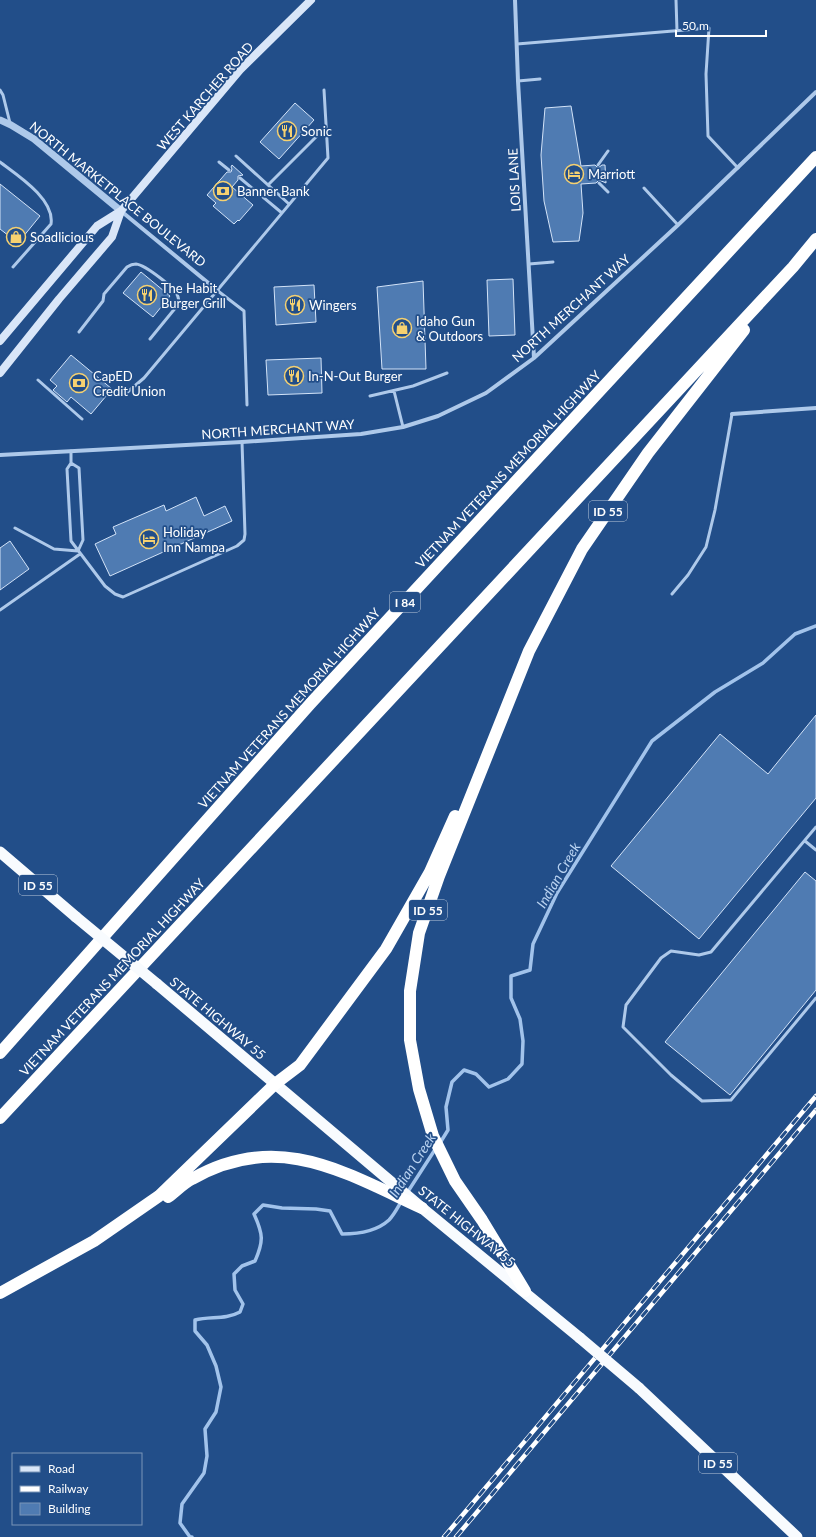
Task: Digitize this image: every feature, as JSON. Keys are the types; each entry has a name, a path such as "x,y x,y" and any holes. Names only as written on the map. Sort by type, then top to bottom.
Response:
{"highway":[{"name":"VIETNAM VETERANS MEMORIAL HIGHWAY","path":"0,1053 310,704 816,157"},
{"name":"VIETNAM VETERANS MEMORIAL HIGHWAY","path":"0,1118 793,267 816,239"},
{"name":"ID 55","path":"525,1291 482,1220 455,1181 433,1136 420,1089 410,1040 410,990 419,933 439,876 529,651 582,549 643,460 793,267"},
{"path":"0,1293 94,1241 159,1196 275,1084 300,1065 386,949 430,872 529,651"},
{"name":"STATE HIGHWAY 55","path":"0,852 422,1208 525,1291 639,1388 797,1537"},
{"path":"0,1298 32,1284 98,1247 191,1179 219,1165 252,1157 282,1156 317,1162 422,1208"}],"main road":[{"name":"WEST KARCHER ROAD","path":"0,341 97,226 121,211 240,70 300,11 307,1"},
{"name":"WEST KARCHER ROAD","path":"0,373 112,237 121,211"}],"street":[{"name":"LOIS LANE","path":"515,0 518,81 534,358"},
{"name":"NORTH MERCHANT WAY","path":"0,455 361,434 403,427 438,416 486,393 534,358 678,225 816,92"},
{"name":"NORTH MARKETPLACE BOULEVARD","path":"0,120 34,139 218,291"},
{"path":"732,414 816,408"}],"lane":[{"path":"676,0 677,31"},
{"path":"517,44 709,28 706,74 708,136 738,168"},
{"path":"518,81 540,79"},
{"path":"0,90 3,95 11,125"},
{"path":"124,395 144,378 328,158 324,90"},
{"path":"268,185 326,126"},
{"path":"598,165 608,151"},
{"path":"236,156 290,204"},
{"path":"0,162 22,178 40,196 50,209 52,216 51,224 13,267"},
{"path":"219,162 229,170"},
{"path":"240,178 282,213"},
{"path":"599,183 608,192"},
{"path":"644,188 678,225"},
{"path":"529,264 553,262"},
{"path":"79,332 103,301 104,294 131,264 136,264 149,270 174,290 179,302 150,339"},
{"path":"218,291 244,311 247,405"},
{"path":"370,396 413,386 447,373"},
{"path":"38,380 82,418"},
{"path":"394,391 403,427"},
{"path":"672,594 688,575 706,547 715,510 732,414"},
{"path":"71,451 71,463 67,469 71,540 105,586 115,594 123,597 241,543 245,534 242,442"},
{"path":"71,463 79,468 83,540 78,550"},
{"path":"15,528 54,549 78,550"},
{"path":"0,610 80,554"},
{"path":"816,827 711,952 699,955 671,951 661,958 626,1005 623,1027 671,1075 702,1101 731,1100 816,998"},
{"path":"805,841 816,850"}],"building":[{"name":"Sonic","path":"295,103 314,120 279,159 260,142"},
{"name":"Marriott","path":"571,106 581,166 595,165 598,168 605,165 606,183 599,180 596,183 581,184 583,213 579,241 553,242 544,201 541,155 545,108"},
{"name":"Banner Bank","path":"232,165 243,175 238,176 238,180 232,187 253,205 239,221 238,220 234,224 213,206 216,203 207,195 227,172 231,172"},
{"path":"0,184 40,216 18,243 0,229"},
{"name":"The Habit Burger Grill","path":"141,272 170,296 153,317 123,293"},
{"path":"513,279 515,335 489,336 487,280"},
{"name":"Idaho Gun & Outdoors","path":"423,281 426,369 382,369 377,287"},
{"name":"Wingers","path":"314,285 316,322 276,325 274,287"},
{"name":"CapED Credit Union","path":"71,355 112,389 91,414 71,397 67,402 53,390 57,386 50,380"},
{"name":"In-N-Out Burger","path":"321,358 322,393 268,395 266,360"},
{"name":"Holiday Inn Nampa","path":"196,497 204,516 225,506 232,521 110,576 95,544 116,534 113,527 164,505 166,511"},
{"path":"10,541 29,569 0,590 0,548"},
{"path":"816,715 816,798 699,939 611,866 720,734 768,774"},
{"path":"805,872 816,881 816,990 730,1095 665,1042"}],"waterway":[{"name":"Indian Creek","path":"440,1143 448,1130 446,1107 452,1082 464,1070 476,1074 489,1087 508,1079 522,1064 523,1041 520,1019 511,998 511,976 530,970 533,944 557,893 652,741 715,692 763,663 795,634 816,626"},
{"name":"Indian Creek","path":"407,1193 436,1148"},
{"name":"Indian Creek","path":"192,1537 190,1537 180,1523 182,1504 204,1473 207,1456 205,1429 216,1412 221,1387 216,1366 207,1345 195,1331 195,1320 229,1316 240,1312 243,1304 235,1290 234,1274 242,1266 255,1261 258,1254 261,1243 261,1232 254,1214 263,1205 282,1208 330,1211 342,1234 367,1231 379,1227 393,1216 401,1202"}],"railway":[{"path":"444,1537 816,1096"},
{"path":"456,1537 816,1110"}],"place":[{"name":"Sonic","path":"287,131"},
{"name":"Marriott","path":"574,174"},
{"name":"Banner Bank","path":"223,191"},
{"name":"Soadlicious","path":"16,237"},
{"name":"The Habit Burger Grill","path":"147,295"},
{"name":"Wingers","path":"295,305"},
{"name":"Idaho Gun & Outdoors","path":"402,328"},
{"name":"In-N-Out Burger","path":"294,376"},
{"name":"CapED Credit Union","path":"79,383"},
{"name":"Holiday Inn Nampa","path":"149,539"}]}
